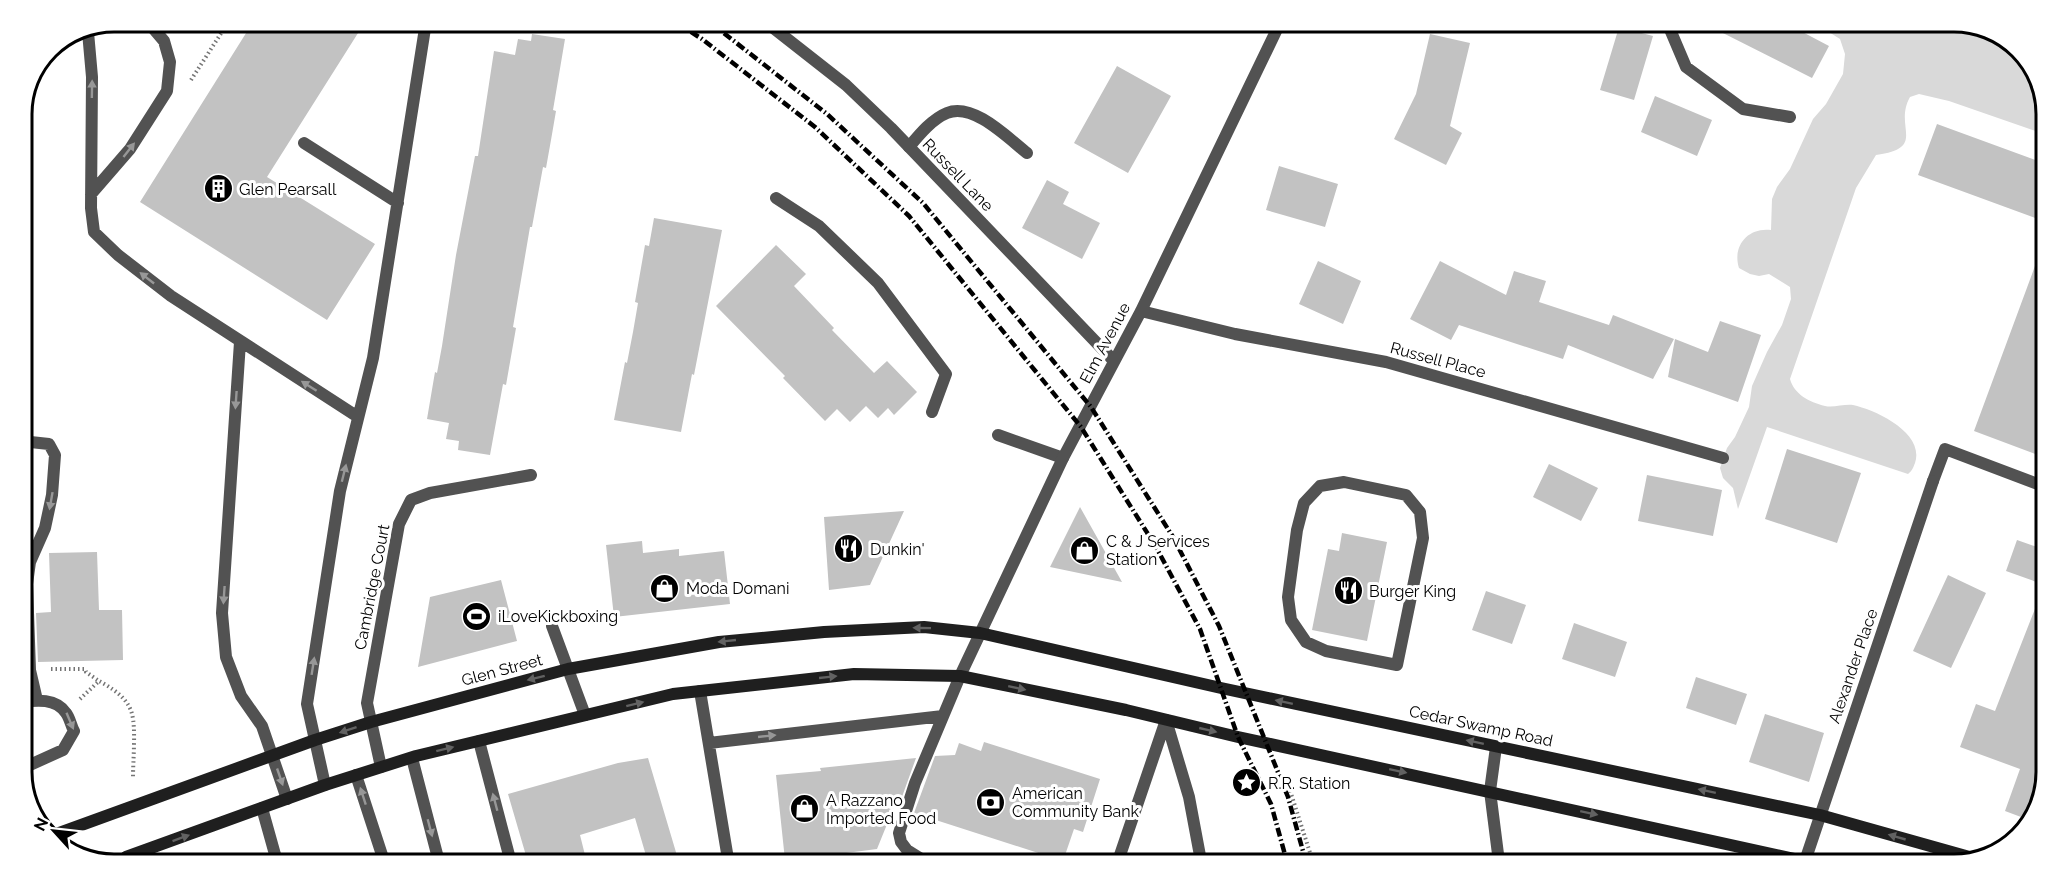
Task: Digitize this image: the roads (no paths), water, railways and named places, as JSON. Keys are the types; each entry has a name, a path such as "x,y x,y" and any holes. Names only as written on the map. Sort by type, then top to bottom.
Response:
{"main road":[{"name":"Glen Street","path":"60,833 315,740 371,722 568,669 719,642 824,632 924,627 980,633"},
{"name":"Cedar Swamp Road","path":"980,633 1221,688 1820,815 1958,854"},
{"path":"134,854 325,785 412,758 478,741 673,694 854,674 960,676 1773,854"}],"street":[{"path":"91,194 130,148 167,91 170,62 164,41 156,32"},
{"path":"325,785 307,704 340,491 373,358 424,32"},
{"name":"Russell Lane","path":"778,32 846,86 909,147 1114,361"},
{"name":"Elm Avenue","path":"913,854 901,842 899,833 915,783 960,676 1063,458 1141,311 1276,32"},
{"path":"1671,32 1686,67 1743,109 1790,117"},
{"path":"88,36 92,77 91,194 94,232 118,255 171,296 358,417"},
{"path":"909,147 923,130 948,112 968,112 987,121 1027,153"},
{"path":"304,143 398,203"},
{"path":"776,198 819,226 878,283 946,374 932,412"},
{"name":"Russell Place","path":"1141,311 1235,334 1386,362 1723,458"},
{"path":"240,342 222,613 226,657 242,696 262,726 287,799"},
{"path":"998,435 1063,458"},
{"path":"32,442 49,444 55,455 52,495 45,528 32,557"},
{"name":"Alexander Place","path":"1811,854 1820,815 1945,449 2036,483"},
{"name":"Cambridge Court","path":"381,767 367,703 399,524 411,500 430,493 531,475"},
{"path":"1344,482 1406,495 1420,512 1423,538 1397,666 1326,651 1306,642 1291,620 1288,597 1297,530 1304,503 1320,486 1344,482"},
{"path":"552,626 585,715"},
{"path":"32,679 37,700"},
{"path":"700,691 727,854"},
{"path":"32,701 53,702 66,712 74,731 63,750 32,764"},
{"path":"709,742 943,716"},
{"path":"1120,854 1166,720"},
{"path":"1166,720 1189,797 1200,854"},
{"path":"478,741 509,854"},
{"path":"1496,747 1490,791 1498,854"},
{"path":"412,758 437,854"},
{"path":"356,775 382,854"},
{"path":"262,808 275,854"}],"railway":[{"path":"691,32 815,127 909,216 1081,427 1156,547 1200,629 1238,737 1271,804 1285,854"},
{"path":"722,32 827,114 923,203 1091,407 1173,537 1219,626 1288,797 1304,854"}],"place":[{"name":"Glen Pearsall","path":"218,189"},
{"name":"Dunkin'","path":"849,549"},
{"name":"C & J Services Station","path":"1085,550"},
{"name":"Moda Domani","path":"665,588"},
{"name":"Burger King","path":"1348,591"},
{"name":"iLoveKickboxing","path":"477,616"},
{"name":"R.R. Station","path":"1247,783"},
{"name":"American Community Bank","path":"991,802"},
{"name":"A Razzano Imported Food","path":"805,809"}]}
